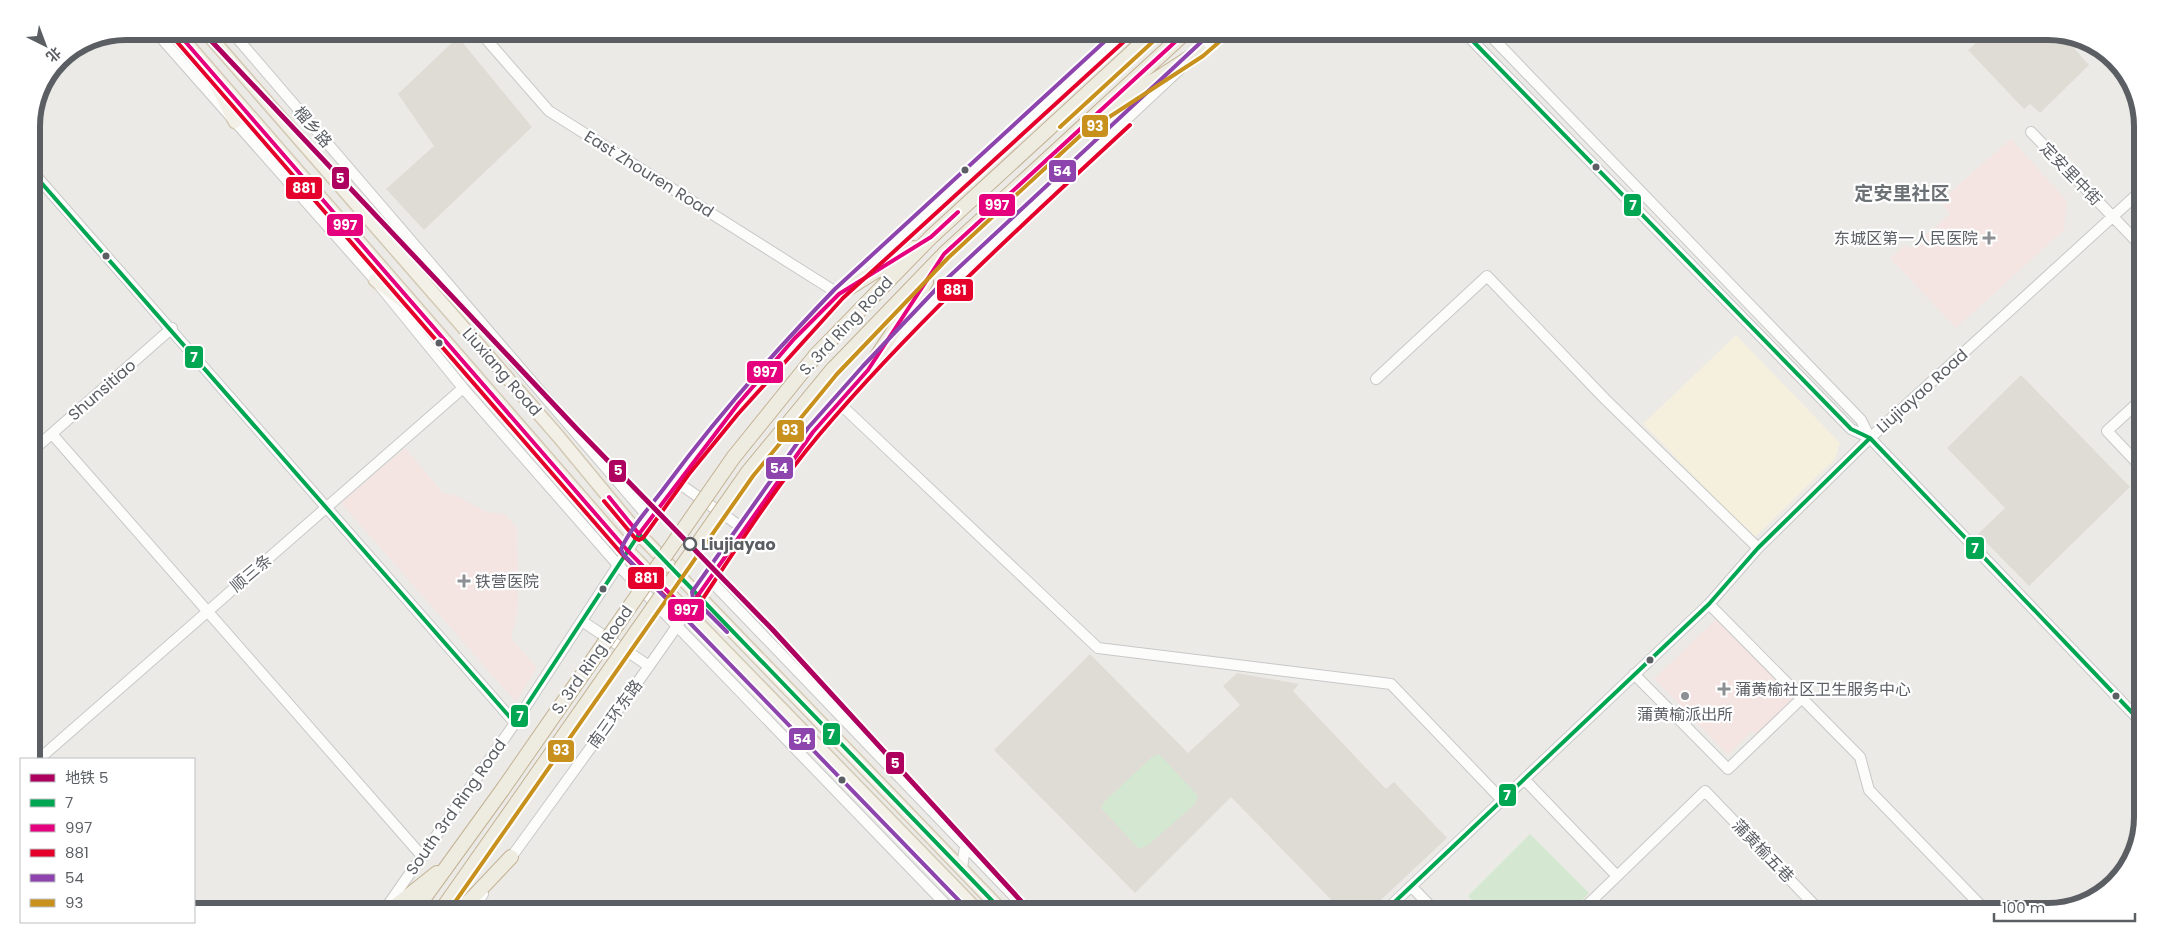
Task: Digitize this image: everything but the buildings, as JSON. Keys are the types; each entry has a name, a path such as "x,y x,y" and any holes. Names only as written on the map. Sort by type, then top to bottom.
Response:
{"highway":[{"name":"S. 3rd Ring Road","path":"421,903 503,789 733,458 816,355 931,238 1145,40"},
{"name":"S. 3rd Ring Road","path":"446,903 748,472 832,370 944,254 1177,40"},
{"path":"1076,132 1200,51"},
{"path":"839,294 931,238"},
{"path":"868,370 944,254"},
{"path":"468,903 511,857"},
{"path":"399,903 451,862"}],"main road":[{"name":"Liuxiang Road","path":"184,40 627,550 970,903"},
{"name":"Liuxiang Road","path":"214,40 558,436 639,534 995,903"},
{"path":"206,65 235,122"},
{"path":"375,280 427,320"}],"street":[{"path":"163,40 375,280 463,388 618,565 944,903"},
{"name":"榴乡路","path":"239,40 649,518"},
{"name":"East Zhouren Road","path":"487,40 549,111 839,294"},
{"name":"South 3rd Ring Road","path":"389,903 515,723 649,518 738,404 794,339 839,294 1116,40"},
{"name":"南三环东路","path":"477,903 649,666 813,432 943,290 1212,40"},
{"path":"1472,40 1851,429 1870,438"},
{"path":"1495,40 1861,420 1870,438 2134,715"},
{"name":"定安里中街","path":"2030,132 2134,239"},
{"path":"40,184 172,328 515,723"},
{"name":"Liujiayao Road","path":"1393,903 1709,604 1758,548 1870,438 2134,197"},
{"path":"1376,379 1488,276 1606,398 1758,548"},
{"name":"Shunsitiao","path":"40,445 172,328"},
{"name":"顺三条","path":"40,758 463,388"},
{"path":"840,404 1098,648 1391,684 1502,800"},
{"path":"2134,406 2106,431 2134,460"},
{"path":"52,434 422,856"},
{"path":"677,482 744,528"},
{"path":"709,579 1020,903"},
{"path":"1709,604 1860,757 1869,790 1978,903"},
{"path":"582,620 649,666"},
{"path":"1634,674 1728,769 1802,698"},
{"path":"1524,779 1617,876 1589,903"},
{"name":"蒲黄榆五巷","path":"1617,876 1705,791 1813,903"},
{"path":"962,868 966,846"},
{"path":"1411,886 1427,903"}],"shaded area":[{"path":"455,40 460,40 532,127 424,230 386,189 434,146 398,94"},
{"path":"1980,40 2048,40 2065,42 2073,45 2072,46 2089,65 2040,113 2030,104 2024,109 1968,50"},
{"name":"东城区第一人民医院","path":"2011,139 2067,201 2064,230 1956,328 1890,258 1905,245 1910,249 1950,214 1940,201"},
{"path":"1736,335 1840,443 1835,459 1754,538 1643,424"},
{"path":"2021,375 2130,487 2029,586 1978,534 2005,508 1947,448"},
{"name":"铁营医院","path":"405,448 444,494 455,495 486,512 505,514 517,528 518,597 511,639 537,667 516,702 341,503"},
{"name":"蒲黄榆社区卫生服务中心","path":"1716,619 1794,699 1757,735 1752,731 1728,755 1654,679"},
{"path":"1090,654 1188,753 1240,705 1223,686 1237,673 1299,684 1293,691 1386,789 1394,782 1447,838 1378,903 1334,903 1231,797 1135,893 994,750"}],"green space":[{"path":"1159,754 1198,796 1195,804 1147,846 1139,849 1101,808 1104,802 1152,757"},
{"path":"1530,834 1589,893 1580,903 1475,903 1468,896"}],"metro line":[{"name":"5","path":"210,40 577,429 772,629 1023,903"}],"transit line":[{"name":"881","path":"175,40 622,554 686,617 692,615 785,478 855,394 970,275 1130,125"},
{"name":"997","path":"184,40 627,550 687,611 813,432 868,370 944,254 1177,40"},
{"name":"54","path":"961,903 623,554 621,549 636,525 705,435 812,313 835,289 1106,40"},
{"name":"881","path":"604,501 635,538 639,540 643,538 689,474 738,414 843,298 1126,40"},
{"name":"93","path":"1060,127 1155,40"},
{"name":"54","path":"727,632 693,598 692,592 808,428 863,366 939,286 1203,40"},
{"name":"93","path":"454,903 753,476 837,374 948,258 1080,136 1203,56 1221,40"},
{"name":"7","path":"1472,40 1851,429 1870,438 2134,715"},
{"name":"7","path":"40,181 515,723 639,534 994,903"},
{"name":"997","path":"609,497 639,534 738,404 794,339 839,294 931,237 958,212"},
{"name":"7","path":"1393,903 1709,604 1758,548 1870,438"}],"place":[{"name":"东城区第一人民医院","path":"1989,238"},
{"name":"Liujiayao","path":"690,544"},
{"name":"铁营医院","path":"464,581"},
{"name":"蒲黄榆社区卫生服务中心","path":"1724,689"},
{"name":"蒲黄榆派出所","path":"1685,696"}],"district":[{"name":"定安里社区","path":"1902,193"}]}
